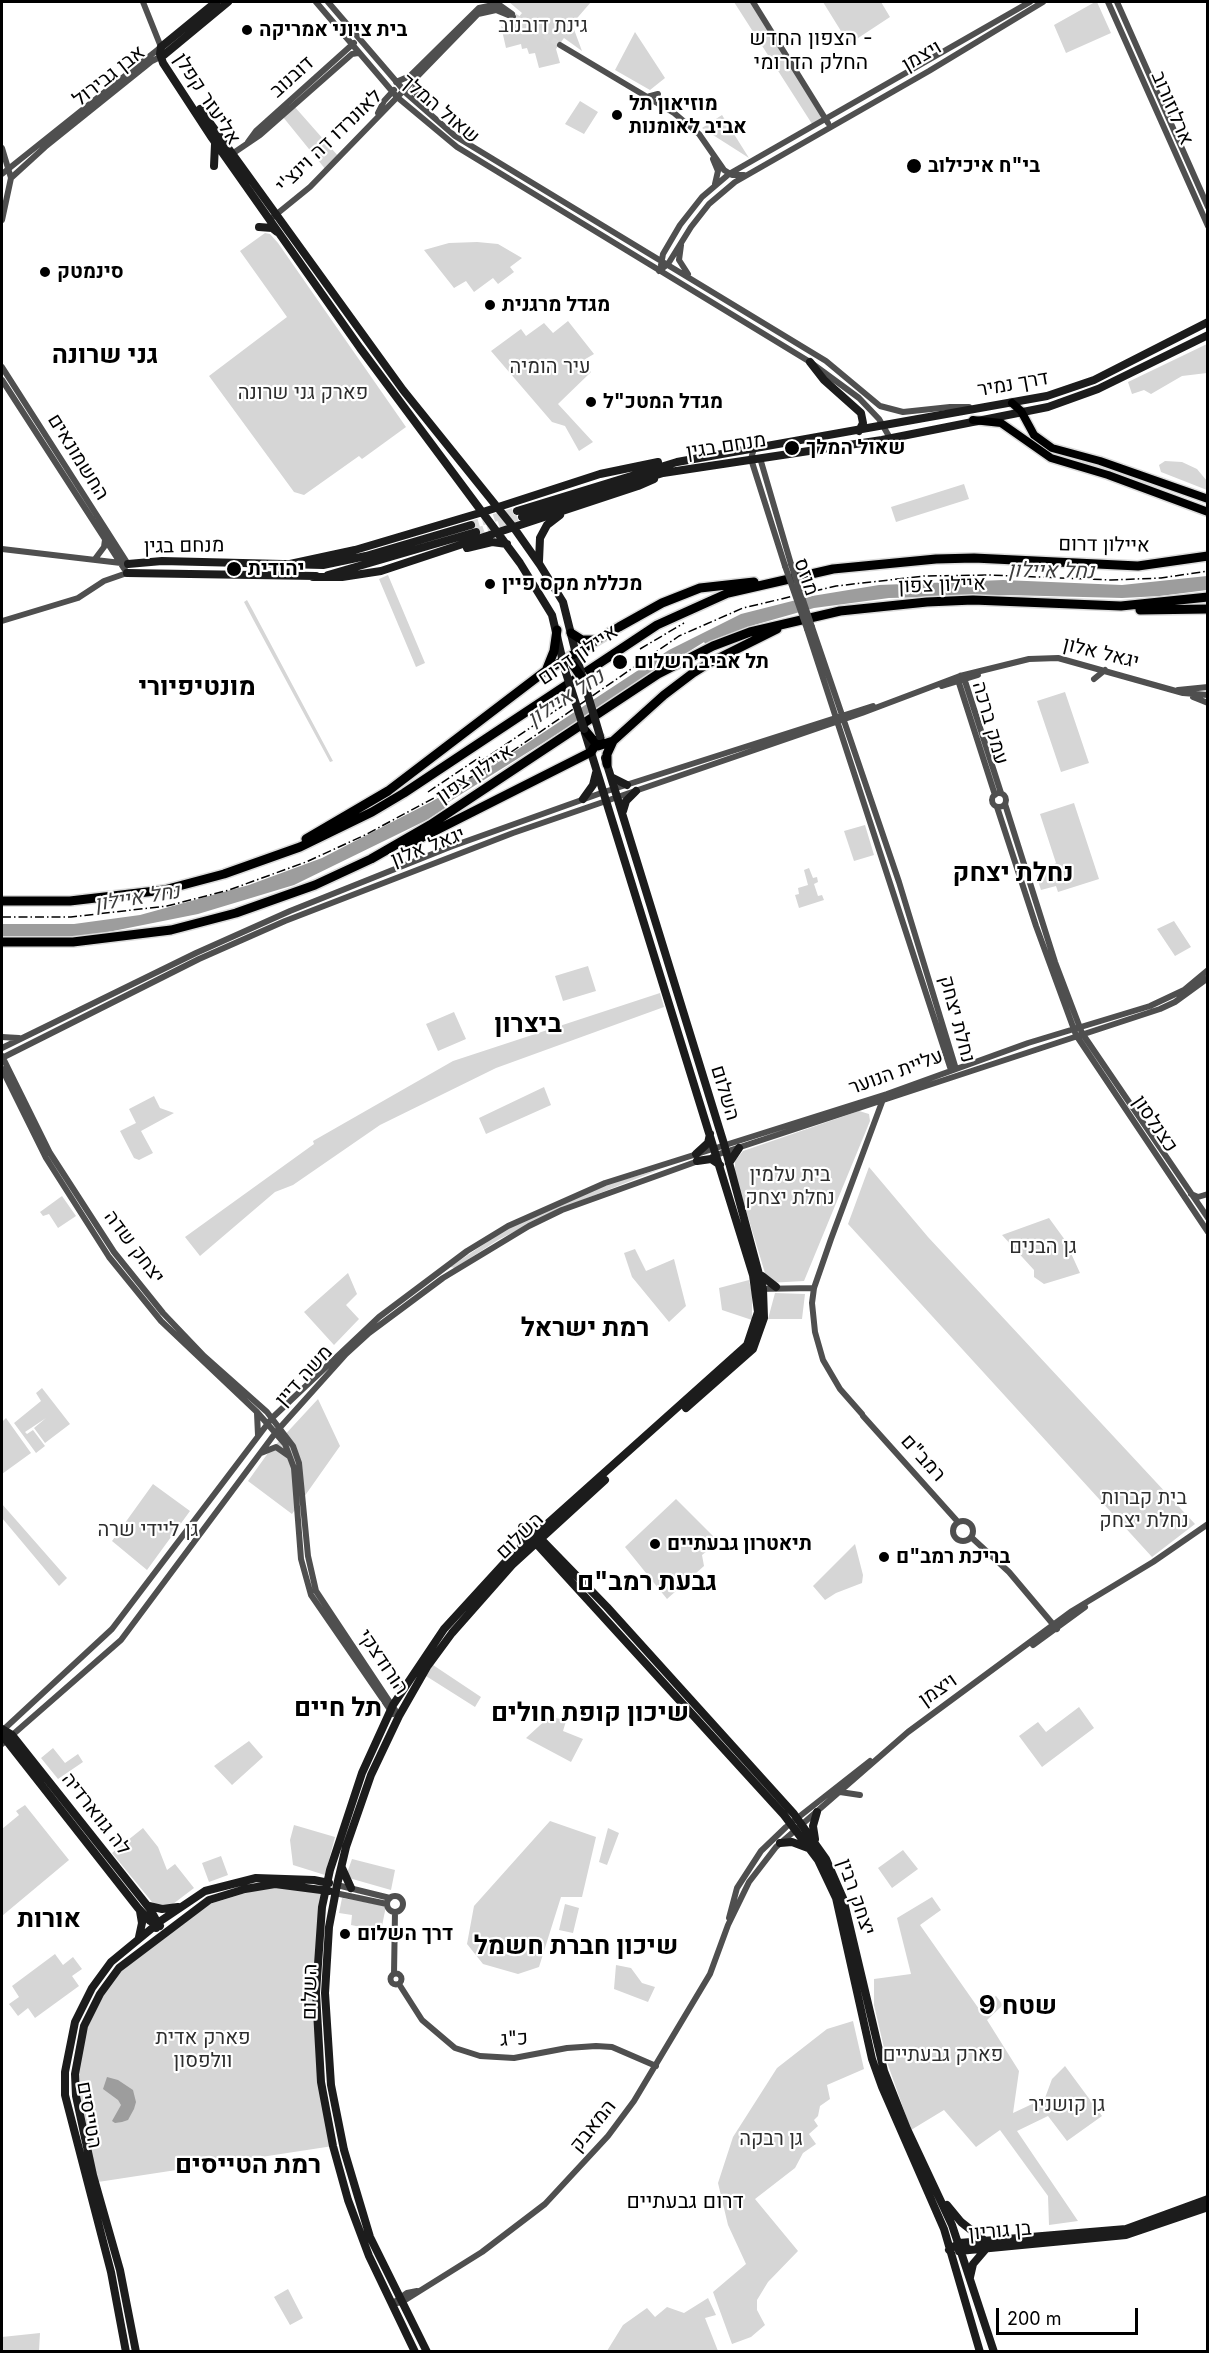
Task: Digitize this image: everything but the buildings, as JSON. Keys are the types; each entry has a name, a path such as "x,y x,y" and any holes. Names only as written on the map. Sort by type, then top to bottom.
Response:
{"highway":[{"path":"1095,565 1138,562 1208,550"},
{"name":"איילון דרום","path":"2,901 70,901 164,890 191,884 277,855 327,835 394,799 657,624 711,599 778,581 853,566 974,558 1138,566 1208,556"},
{"path":"277,855 388,791 544,672 571,662 597,639 662,603 700,588 778,581"},
{"name":"איילון צפון","path":"2,942 96,940 192,926 315,885 366,862 430,825 677,663 727,640 798,619 850,609 938,601 1080,605 1152,604 1208,597"},
{"path":"1080,605 1149,611 1208,609"},
{"path":"366,862 441,830 613,741 664,695 709,663 798,619"},
{"path":"544,672 553,656 557,630"},
{"path":"571,633 582,640 597,639"},
{"path":"571,662 584,681"},
{"path":"584,729 596,748"},
{"path":"607,764 607,754 613,741"}],"main road":[{"name":"אבן גבירול","path":"162,53 216,2"},
{"name":"אבן גבירול","path":"162,53 228,2"},
{"name":"אליעזר קפלן","path":"162,53 215,143 229,156"},
{"name":"אליעזר קפלן","path":"162,53 229,156 403,390 514,528 540,565 563,602 571,633 571,662"},
{"path":"214,166 215,143"},
{"name":"אליעזר קפלן","path":"274,216 280,234 360,348 507,544 544,601 571,662"},
{"path":"259,227 272,228 280,234"},
{"name":"דרך נמיר","path":"975,408 1058,393 1094,380 1208,322"},
{"name":"דרך נמיר","path":"973,420 1048,407 1098,389 1208,335"},
{"path":"810,362 830,386 861,413 863,423 859,431"},
{"path":"1012,403 1021,411 1034,435 1052,448 1101,461 1208,499"},
{"name":"מנחם בגין","path":"975,408 859,431 676,462 519,514 663,473 890,438 973,420 1001,423 1052,458 1108,475 1208,512"},
{"path":"290,564 327,558 483,513 620,469 651,463 676,462"},
{"path":"313,577 331,578 374,573 638,486 663,473"},
{"path":"540,565 538,553 540,538 552,520 568,509"},
{"name":"מנחם בגין","path":"124,563 162,561 313,566 350,561 473,528 371,564 313,577 127,573"},
{"path":"407,563 492,543 507,544"},
{"path":"571,662 584,729"},
{"path":"583,799 593,785 596,748 584,681"},
{"name":"השלום","path":"427,2352 370,2236 360,2205 331,2085 325,1993 329,1927 341,1866 371,1774 399,1716 427,1667 452,1632 536,1538 747,1346 758,1312 761,1275 725,1148 618,797 607,764 596,748"},
{"name":"השלום","path":"415,2352 348,2200 333,2146 321,2082 316,1993 322,1907 330,1870 362,1773 392,1709 444,1629 478,1590 520,1548 553,1527 753,1349 764,1318 760,1289 604,792 596,748"},
{"path":"611,777 627,785"},
{"path":"623,815 626,801 636,791"},
{"path":"696,1157 708,1143 710,1129"},
{"path":"729,1164 732,1155 739,1148"},
{"path":"696,1157 711,1159 720,1165"},
{"path":"761,1275 767,1283 776,1287"},
{"path":"520,1548 522,1527"},
{"path":"552,1552 553,1527"},
{"name":"יצחק רבין","path":"536,1538 614,1614 797,1824 815,1849 843,1898 884,2071 907,2129 940,2195 959,2243 994,2352"},
{"name":"יצחק רבין","path":"536,1538 797,1824"},
{"name":"לה גווארדיה","path":"2,1730 7,1740 138,1908 156,1925"},
{"name":"לה גווארדיה","path":"7,1740 146,1903 155,1916 156,1925"},
{"path":"780,1843 796,1843 815,1849 813,1829 817,1812"},
{"name":"יצחק רבין","path":"815,1849 837,1898 872,2059 882,2088 935,2207 980,2352"},
{"path":"341,1866 351,1888"},
{"path":"314,1880 330,1870"},
{"name":"הטייסים","path":"126,2352 111,2272 65,2095 65,2072 75,2022 92,1988 111,1962 156,1925 205,1891 244,1880 275,1878 314,1880 326,1887"},
{"name":"הטייסים","path":"136,2352 120,2270 78,2110 75,2074 80,2038 98,1997 119,1968 208,1900 245,1888 275,1884 336,1889"},
{"path":"304,1887 318,1898 322,1907"},
{"path":"146,1903 162,1909 183,1905"},
{"path":"138,1908 142,1923 139,1939"},
{"path":"137,1952 152,1937 156,1925 180,1920"},
{"path":"940,2195 961,2222 985,2245 973,2264 970,2282"},
{"name":"בן גוריון","path":"949,2250 962,2251 985,2245 1126,2229 1208,2199"},
{"name":"בן גוריון","path":"949,2250 959,2243 985,2245 1126,2235 1208,2207"}],"street":[{"path":"143,2 162,53"},
{"name":"שאול המלך","path":"316,2 394,94 436,131 479,162 810,362 859,398 884,426 890,438"},
{"name":"שאול המלך","path":"328,2 403,90 432,118 493,160 826,361"},
{"path":"753,2 830,126"},
{"name":"ויצמן","path":"665,263 680,225 714,186 729,174 1030,2"},
{"name":"ויצמן","path":"659,271 709,204 745,175 1043,2"},
{"name":"ארלוזורוב","path":"1108,2 1208,226"},
{"name":"ארלוזורוב","path":"1117,2 1208,207"},
{"path":"484,8 514,16"},
{"name":"לאונרדו דה וינצ'י","path":"403,90 484,8"},
{"name":"לאונרדו דה וינצ'י","path":"396,82 410,76 475,10 484,8"},
{"name":"דובנוב","path":"248,142 256,131 352,46 358,37"},
{"path":"561,45 635,89 653,96 676,110 701,131 729,174"},
{"name":"אבן גבירול","path":"2,175 162,53"},
{"name":"אבן גבירול","path":"11,178 45,147 162,53"},
{"name":"דובנוב","path":"229,156 260,135 352,54 358,53"},
{"path":"418,75 415,85 418,98 432,118"},
{"path":"394,94 403,90"},
{"name":"לאונרדו דה וינצ'י","path":"274,216 310,187 377,116 384,101 394,94"},
{"path":"653,96 699,135 729,174 745,175"},
{"path":"699,135 718,171 714,186"},
{"path":"2,148 11,178 2,220"},
{"name":"ויצמן","path":"723,192 729,174"},
{"path":"2,175 11,178"},
{"path":"682,240 678,258 681,266 702,286"},
{"name":"דרך נמיר","path":"826,361 874,401 889,410 903,412 950,407 975,408"},
{"name":"החשמונאים","path":"2,367 124,563 127,573"},
{"name":"החשמונאים","path":"2,380 105,540 124,563"},
{"path":"754,448 755,458"},
{"name":"מוזס","path":"755,458 839,717"},
{"path":"95,559 103,550 105,540"},
{"name":"מנחם בגין","path":"2,549 124,563"},
{"path":"2,621 78,598 104,581 127,573"},
{"name":"יגאל אלון","path":"2,1048 144,978 290,911 450,847 604,792 984,672 1029,659 1065,659 1190,695 1208,695"},
{"path":"1094,679 1106,670"},
{"name":"עמק ברכה","path":"961,680 998,794"},
{"name":"יגאל אלון","path":"1175,690 1199,689 1208,686"},
{"path":"1190,695 1208,703"},
{"name":"יגאל אלון","path":"2,1058 199,959 285,921 452,855 839,717"},
{"name":"נחלת יצחק","path":"839,717 955,1076"},
{"path":"998,794 1006,798 1005,804 1077,1031 1036,926 997,807 992,802 998,794"},
{"path":"997,807 1005,804"},
{"name":"עליית הנוער","path":"725,1148 739,1148 882,1102 1168,999 1191,985 1208,970"},
{"name":"עליית הנוער","path":"725,1148 887,1094 953,1068 1175,1002 1208,978"},
{"name":"כצנלסון","path":"1077,1031 1208,1218"},
{"name":"כצנלסון","path":"1077,1031 1208,1232"},
{"path":"2,1037 22,1038"},
{"name":"יצחק שדה","path":"2,1058 50,1153 114,1252 163,1312 204,1356 272,1418 278,1430"},
{"name":"יצחק שדה","path":"2,1069 46,1158 110,1257 161,1321 267,1424 278,1430"},
{"name":"רמב\"ם","path":"882,1102 814,1288 815,1332 823,1360 840,1389 958,1522 970,1523 973,1528 971,1537"},
{"name":"משה דיין","path":"2,1730 112,1629 272,1418 379,1317 438,1271 508,1226 604,1183 725,1148"},
{"name":"משה דיין","path":"7,1740 121,1640 278,1430 361,1340 456,1270 505,1239 562,1210 696,1157"},
{"path":"1189,1191 1198,1197 1208,1194"},
{"path":"760,1289 814,1288"},
{"path":"256,1412 258,1436"},
{"name":"הורודצקי","path":"278,1430 292,1459 301,1558 308,1587 322,1613 399,1716"},
{"name":"הורודצקי","path":"278,1430 299,1463 308,1556 316,1591 392,1709"},
{"path":"258,1455 276,1447 292,1459"},
{"name":"רמב\"ם","path":"958,1522 953,1531 957,1539 964,1540 971,1537"},
{"name":"ויצמן","path":"797,1824 817,1812 877,1758 1020,1652 1094,1598 1153,1562 1208,1524"},
{"name":"רמב\"ם","path":"971,1537 1009,1572 1055,1627"},
{"name":"ויצמן","path":"797,1824 855,1771 877,1758"},
{"path":"839,1792 860,1795"},
{"name":"המאבק","path":"392,2304 482,2252 545,2204 608,2136 656,2066 710,1974 728,1925 749,1882 797,1824"},
{"name":"המאבק","path":"728,1925 733,1897 742,1878 761,1851 797,1824"},
{"path":"336,1889 351,1888 389,1901"},
{"path":"336,1889 389,1901 397,1896 403,1901 401,1909 395,1912 389,1909 389,1901"},
{"name":"כ\"ג","path":"395,1912 394,1974 400,1976 399,1984 422,2020 454,2048 480,2056 514,2058 567,2048 612,2047 656,2066"}],"green space":[{"name":"גינת דובנוב","path":"509,2 591,2 572,24 582,51 564,38 556,49 560,63 539,68 535,53 529,54 527,48 522,49 521,44 506,48 501,26 507,30 514,29 514,23 522,13"},
{"path":"734,2 753,2 826,120 814,127"},
{"path":"823,2 881,2 890,17 849,44"},
{"path":"1095,2 1111,33 1066,53 1054,25"},
{"path":"635,32 665,78 650,90 615,70"},
{"path":"580,101 598,112 584,134 565,124"},
{"path":"294,106 339,157 326,170 283,117"},
{"path":"722,115 749,158 702,128"},
{"name":"פארק גני שרונה","path":"265,233 270,234 278,243 406,427 362,459 359,456 304,495 294,492 209,376 287,317 240,251"},
{"path":"449,243 498,244 522,258 510,267 514,272 498,284 493,278 474,292 466,281 454,288 424,250"},
{"name":"עיר הומיה","path":"568,321 594,354 582,361 591,372 558,404 593,442 579,451 565,426 552,422 491,351 521,329 526,336 544,323 553,333"},
{"path":"1207,344 1207,373 1182,376 1151,394 1144,390 1132,394 1128,382"},
{"path":"1165,461 1182,462 1197,469 1207,481 1207,490 1161,472 1159,465"},
{"path":"964,484 969,499 896,522 891,507"},
{"path":"388,575 425,663 416,667 379,579"},
{"path":"247,600 333,761 330,762 254,621 244,602"},
{"path":"1065,692 1089,763 1061,772 1037,701"},
{"path":"1074,803 1099,879 1058,892 1056,886 1041,890 1036,875 1051,871 1050,866 1056,863 1040,814"},
{"path":"865,825 874,855 854,861 844,831"},
{"path":"809,868 813,878 817,877 818,882 814,884 818,896 822,895 824,900 799,908 795,895 799,894 798,888 808,885 804,870"},
{"path":"1174,921 1191,947 1175,956 1157,929"},
{"path":"588,966 596,991 563,1001 555,976"},
{"path":"660,993 664,1007 496,1068 380,1125 293,1185 275,1192 200,1256 185,1237 314,1144 313,1141 453,1061"},
{"path":"454,1012 466,1039 438,1051 426,1024"},
{"path":"544,1087 551,1105 486,1134 479,1118"},
{"path":"154,1096 160,1108 174,1113 141,1131 153,1153 139,1160 134,1158 120,1131 136,1123 129,1109"},
{"name":"בית עלמין נחלת יצחק","path":"859,1111 869,1114 870,1121 804,1281 768,1283 735,1174 735,1161 743,1151"},
{"name":"בית קברות נחלת יצחק","path":"869,1167 928,1237 1195,1524 1152,1557 848,1224"},
{"path":"661,1169 552,1212 498,1240 455,1268 450,1267 508,1228 605,1185"},
{"path":"62,1196 76,1216 58,1228 49,1214 43,1216 40,1212"},
{"name":"גן הבנים","path":"1049,1218 1065,1240 1080,1273 1044,1284 1034,1277 1034,1270 1002,1235"},
{"path":"635,1249 646,1271 674,1259 686,1306 669,1322 632,1277 624,1253"},
{"path":"348,1273 357,1294 346,1305 359,1319 334,1345 304,1312"},
{"path":"749,1280 752,1293 752,1320 722,1310 719,1288"},
{"path":"775,1293 805,1294 802,1319 768,1319"},
{"path":"42,1388 70,1424 45,1443 34,1428 46,1418 25,1432 27,1434 33,1430 45,1446 36,1453 14,1423 41,1401 36,1393"},
{"path":"318,1399 340,1446 292,1514 248,1481 268,1453"},
{"path":"6,1418 31,1453 2,1474 2,1422"},
{"name":"גן ליידי שרה","path":"153,1484 190,1511 147,1570 112,1541"},
{"path":"676,1499 716,1539 716,1544 702,1555 704,1566 667,1599 625,1547"},
{"path":"2,1504 67,1578 59,1586 2,1518"},
{"path":"855,1544 863,1575 862,1583 825,1600 813,1586"},
{"path":"433,1665 481,1697 475,1707 426,1676"},
{"path":"1079,1707 1094,1728 1042,1767 1019,1736 1038,1722 1046,1732"},
{"path":"550,1716 566,1721 563,1731 583,1739 571,1762 526,1738"},
{"path":"249,1741 263,1757 232,1785 214,1766"},
{"path":"53,1748 65,1763 78,1754 83,1762 58,1779 41,1758"},
{"path":"25,1805 69,1860 2,1916 2,1829 19,1815 16,1811"},
{"path":"550,1821 596,1837 582,1897 561,1897 539,1967 518,1974 483,1964 467,1944 474,1906"},
{"path":"294,1825 335,1837 325,1875 293,1865 290,1840"},
{"path":"143,1828 158,1847 167,1870 175,1864 194,1888 173,1904 158,1905 152,1902 112,1853"},
{"path":"608,1828 619,1833 607,1865 599,1862"},
{"path":"903,1850 918,1869 892,1888 878,1868"},
{"path":"221,1856 228,1875 209,1882 202,1863"},
{"path":"352,1859 395,1870 391,1890 349,1878 347,1873"},
{"name":"פארק אדית וולפסון","path":"275,1884 325,1890 316,2023 333,2146 98,2182 77,2094 77,2066 85,2028 102,1995 119,1970 203,1906"},
{"name":"פארק גבעתיים","path":"932,1897 941,1910 920,1925 979,2009 996,1996 1003,2005 987,2020 1019,2071 1013,2113 1045,2098 1052,2079 1065,2066 1102,2116 1067,2141 1048,2116 1017,2131 1078,2221 1049,2225 1048,2196 1000,2130 976,2147 944,2110 911,2130 888,2065 874,2005 874,1979 911,1974 897,1918"},
{"path":"342,1898 386,1906 381,1931 351,1925 352,1915 339,1913"},
{"path":"565,1904 579,1908 573,1933 559,1930"},
{"path":"55,1954 63,1965 73,1957 82,1969 72,1976 79,1986 35,2018 28,2008 18,2016 9,2004 19,1997 12,1986"},
{"path":"616,1965 631,1968 642,1983 655,1987 648,2002 614,1989"},
{"name":"גן רבקה","path":"853,2021 864,2069 827,2085 830,2099 820,2106 818,2116 814,2120 818,2126 809,2134 816,2144 803,2153 795,2168 755,2199 798,2251 768,2282 757,2300 757,2310 765,2325 751,2337 732,2344 713,2292 746,2264 728,2225 718,2183 733,2137 777,2068 827,2029"},
{"path":"288,2289 303,2318 290,2325 274,2297"},
{"path":"708,2298 716,2315 705,2318 718,2351 607,2351 623,2325 647,2308 655,2317 667,2307 684,2313"},
{"path":"40,2333 39,2351 2,2351 2,2337"}],"shaded area":[{"path":"1207,576 1207,590 1160,596 1122,598 1007,595 889,598 814,608 754,625 706,645 704,642 447,803 448,806 429,819 294,885 198,914 93,935 55,939 2,936 2,924 74,924 140,915 249,885 322,858 431,802 503,759 669,650 741,614 812,596 879,585 1003,580 1122,585"},
{"path":"107,2077 118,2080 133,2090 136,2102 128,2120 115,2123 112,2121 121,2105 103,2089"}],"tunnel":[{"path":"514,16 560,45"},
{"path":"471,525 517,511"},
{"path":"476,532 522,517"}],"railway":[{"path":"2,917 71,917 167,906 229,890 306,862 365,835 460,784 504,757 679,636 743,608 836,586 924,576 989,575 1111,580 1161,578 1208,571"},
{"path":"640,649 684,623"},
{"path":"477,764 571,700"},
{"path":"428,792 480,757"}],"place":[{"name":"בית ציוני אמריקה","path":"247,30"},
{"name":"מוזיאון תל אביב לאומנות","path":"617,115"},
{"name":"בי\"ח איכילוב","path":"914,166"},
{"name":"סינמטק","path":"45,272"},
{"name":"מגדל מרגנית","path":"490,305"},
{"name":"מגדל המטכ\"ל","path":"591,402"},
{"name":"שאול המלך","path":"792,448"},
{"name":"יהודית","path":"234,569"},
{"name":"מכללת מקס פיין","path":"490,584"},
{"name":"תל אביב השלום","path":"620,662"},
{"name":"תיאטרון גבעתיים","path":"655,1544"},
{"name":"בריכת רמב\"ם","path":"884,1557"},
{"name":"דרך השלום","path":"345,1934"}],"district":[{"name":"הצפון החדש - החלק הדרומי","path":"811,51"},
{"name":"גני שרונה","path":"105,355"},
{"name":"מונטיפיורי","path":"197,687"},
{"name":"נחלת יצחק","path":"1013,873"},
{"name":"ביצרון","path":"528,1024"},
{"name":"רמת ישראל","path":"585,1328"},
{"name":"גבעת רמב\"ם","path":"647,1582"},
{"name":"תל חיים","path":"338,1708"},
{"name":"שיכון קופת חולים","path":"590,1713"},
{"name":"אורות","path":"49,1919"},
{"name":"שיכון חברת חשמל","path":"576,1946"},
{"name":"שטח 9","path":"1018,2006"},
{"name":"רמת הטייסים","path":"248,2165"},
{"name":"דרום גבעתיים","path":"685,2202"}],"water label":[{"name":"נחל איילון","path":"1051,571"},
{"name":"נחל איילון","path":"566,698"},
{"name":"נחל איילון","path":"137,898"}],"park label":[{"name":"גן קושניר","path":"1067,2105"}]}
